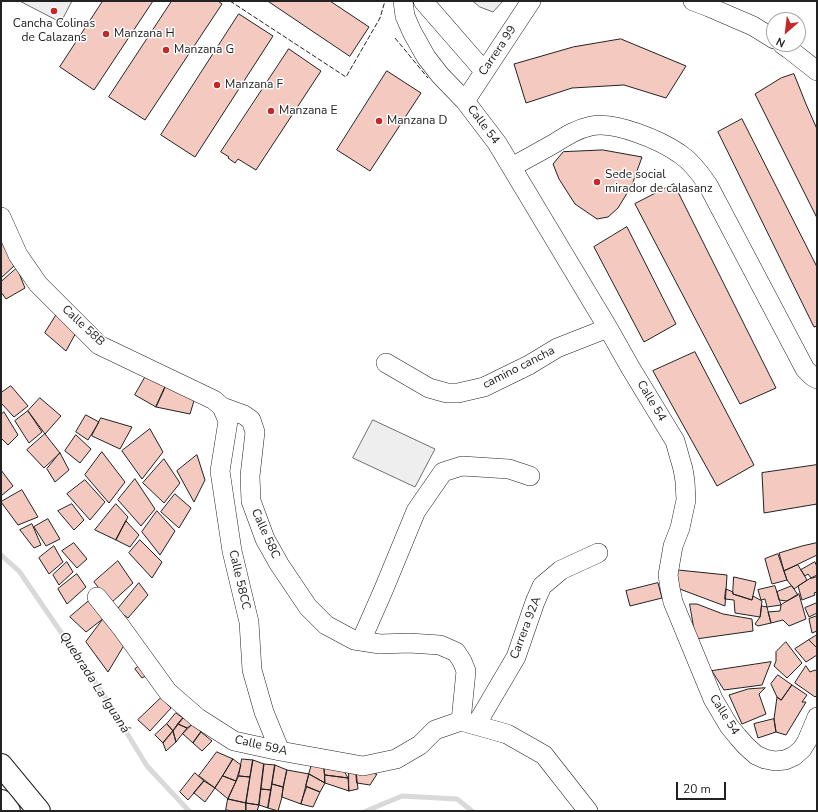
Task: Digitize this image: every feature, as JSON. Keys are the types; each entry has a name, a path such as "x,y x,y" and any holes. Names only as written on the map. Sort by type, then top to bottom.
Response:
{"highway":[{"path":"1,765 39,811"},
{"path":"1,801 9,811"}],"street":[{"name":"Calle 54","path":"403,1 405,16 426,58 465,101 497,143 675,441 680,456 685,481 686,500 668,575 673,602 713,700 729,726 746,746 756,755 775,761 785,760 794,756 802,749 817,717"},
{"path":"423,1 484,71"},
{"name":"Carrera 99","path":"465,101 531,1"},
{"path":"693,1 753,26 766,34"},
{"path":"793,52 817,71"},
{"path":"512,167 575,131 592,126 610,126 636,133 659,142 680,154 696,167 708,185 805,369 817,379"},
{"name":"Calle 58B","path":"1,217 18,255 38,284 99,345 214,400 222,407"},
{"name":"camino cancha","path":"386,363 429,388 447,393 458,393 484,387 529,365 557,348 608,328"},
{"name":"Calle 58C","path":"222,407 244,415 251,420 255,432 250,476 251,501 265,539 279,564 308,606 326,625 354,640 380,644 409,643 440,645 456,652 466,671 468,723"},
{"name":"Calle 58CC","path":"222,407 228,421 220,471 232,551 249,622 252,670 264,712 280,751"},
{"path":"361,641 416,511 443,472 462,466 508,469 530,476"},
{"name":"Carrera 92A","path":"468,723 516,657 542,586 561,570 598,553"},
{"name":"Calle 59A","path":"97,597 168,692 198,718 234,741 362,766 396,759 420,745 435,730 468,723"},
{"path":"468,723 508,734 544,755 588,811"}],"shaded area":[{"name":"Cancha Colinas de Calazans","path":"20,1 72,1 61,22"},
{"path":"473,1 503,1 493,12 480,7"},
{"path":"373,420 435,449 415,487 353,458"}],"building":[{"name":"Manzana H","path":"103,1 153,1 94,90 60,67"},
{"name":"Manzana G","path":"172,1 218,1 222,4 145,120 109,97"},
{"path":"268,1 330,1 369,27 350,56"},
{"name":"Manzana F","path":"239,14 273,36 195,157 161,135"},
{"path":"621,39 686,66 666,98 624,85 572,88 526,103 514,64 573,47"},
{"name":"Manzana E","path":"289,49 321,71 256,170 238,159 235,163 221,152"},
{"name":"Manzana D","path":"387,71 421,93 370,171 337,150"},
{"path":"794,74 817,129 817,218 755,94 781,78"},
{"path":"742,119 817,267 817,326 814,327 718,132"},
{"name":"Sede social mirador de calasanz","path":"603,150 642,157 632,185 618,208 608,217 597,219 575,204 559,179 553,164 563,152"},
{"path":"674,184 776,388 740,404 635,204"},
{"path":"627,227 676,324 644,342 594,247"},
{"path":"1,240 14,266 1,278"},
{"path":"17,268 25,288 6,299 1,292 1,282"},
{"path":"60,309 78,329 66,351 45,333"},
{"path":"695,352 754,465 717,486 653,371"},
{"path":"147,374 167,383 156,407 135,395"},
{"path":"167,383 196,394 190,414 156,407"},
{"path":"11,386 28,406 14,417 1,403 1,393"},
{"path":"40,398 61,416 45,434 28,411"},
{"path":"28,411 42,432 29,443 15,421"},
{"path":"4,412 18,435 8,445 1,438 1,415"},
{"path":"86,415 99,422 88,440 76,432"},
{"path":"101,418 132,427 120,449 92,436"},
{"path":"150,429 163,452 142,479 122,451"},
{"path":"45,434 60,453 44,468 27,450"},
{"path":"76,435 91,449 80,463 65,451"},
{"path":"102,452 125,482 109,503 85,475"},
{"path":"60,453 69,470 55,482 47,469"},
{"path":"197,455 205,480 194,502 177,471"},
{"path":"164,459 180,483 164,503 143,483"},
{"path":"817,465 817,504 764,513 762,473"},
{"path":"1,470 13,486 1,496"},
{"path":"135,479 155,509 141,526 118,500"},
{"path":"85,480 105,502 90,520 67,494"},
{"path":"22,490 38,517 18,525 1,502"},
{"path":"175,494 191,508 179,528 161,512"},
{"path":"72,504 84,520 74,530 58,511"},
{"path":"116,504 128,517 116,540 95,530"},
{"path":"157,511 175,531 160,555 142,532"},
{"path":"48,519 60,539 46,546 34,527"},
{"path":"126,521 139,535 130,547 116,540"},
{"path":"32,524 41,545 34,548 20,530"},
{"path":"140,540 162,562 152,578 129,553"},
{"path":"74,543 87,559 77,568 62,551"},
{"path":"817,543 817,555 784,571 779,553"},
{"path":"54,546 63,562 49,574 39,558"},
{"path":"778,554 787,580 772,584 765,559"},
{"path":"118,561 133,583 111,603 94,582"},
{"path":"67,562 73,572 59,585 53,575"},
{"path":"815,562 817,567 817,575 811,578 808,574 805,576 801,570"},
{"path":"798,565 807,580 794,589 787,580 784,571"},
{"path":"678,570 727,575 725,606 677,588"},
{"path":"77,574 86,587 67,604 58,589"},
{"path":"734,577 756,582 752,600 733,594"},
{"path":"817,577 817,592 814,593 815,595 802,600 798,586 809,579"},
{"path":"139,583 148,595 128,618 117,610"},
{"path":"658,583 662,598 630,606 626,591"},
{"path":"775,586 781,605 767,607 765,599 761,600 758,590"},
{"path":"792,586 798,595 787,601 779,600 777,592"},
{"path":"726,589 733,592 733,594 752,600 753,596 762,601 760,617 735,613 734,600 725,599"},
{"path":"799,594 806,619 789,626 783,620 771,623 768,612 780,611 781,605"},
{"path":"90,600 104,618 86,632 70,617"},
{"path":"817,603 817,613 809,617 805,608"},
{"path":"690,604 697,604 723,614 752,619 753,631 696,639"},
{"path":"762,606 767,607 771,623 758,626 755,624 760,617"},
{"path":"817,616 817,631 812,633 809,619"},
{"path":"104,618 126,642 108,672 86,642"},
{"path":"817,635 817,648 809,640"},
{"path":"809,640 817,648 817,655 806,662 795,649"},
{"path":"786,642 802,663 787,678 774,666 776,661 776,652"},
{"path":"771,662 762,685 724,690 712,671"},
{"path":"142,664 149,674 142,678 135,669"},
{"path":"806,666 810,672 815,670 817,671 817,695 815,697 795,683"},
{"path":"778,675 792,685 781,700 777,697 771,684"},
{"path":"792,685 807,695 802,702 806,702 786,735 776,732 774,719 777,697 781,700"},
{"path":"765,688 759,694 766,714 742,724 729,695 748,689"},
{"path":"161,698 171,708 150,731 138,720"},
{"path":"176,713 183,718 173,731 167,724"},
{"path":"183,718 193,724 187,728 178,724"},
{"path":"774,719 776,732 758,738 754,724"},
{"path":"167,724 173,731 163,743 155,735"},
{"path":"178,724 187,728 176,742 173,731"},
{"path":"193,724 201,732 193,743 183,734"},
{"path":"173,731 176,742 166,751 163,743"},
{"path":"201,732 212,741 202,751 193,743"},
{"path":"217,752 233,759 215,788 199,776"},
{"path":"233,759 241,765 236,781 223,776"},
{"path":"242,759 253,760 250,777 239,776"},
{"path":"253,760 264,764 259,805 246,803"},
{"path":"264,764 275,765 271,790 261,789"},
{"path":"312,764 324,767 325,783 309,774"},
{"path":"275,765 287,770 283,787 272,784"},
{"path":"324,767 342,767 348,778 325,775"},
{"path":"349,769 356,771 358,789 349,791"},
{"path":"287,770 309,774 301,804 282,797"},
{"path":"356,771 377,774 370,785 357,783"},
{"path":"195,773 204,781 188,800 180,792"},
{"path":"309,774 325,783 320,792 306,786"},
{"path":"325,775 348,778 349,791 325,783"},
{"path":"223,776 236,781 228,799 215,788"},
{"path":"239,776 250,777 246,803 228,799"},
{"path":"204,781 215,788 205,802 194,793"},
{"path":"272,784 283,787 278,811 268,808"},
{"path":"307,787 320,792 313,807 301,804"},
{"path":"261,789 271,790 268,808 259,805"},
{"path":"228,799 246,803 246,811 226,810"},
{"path":"246,803 259,805 257,811 246,811"}],"waterway":[{"name":"Quebrada La Iguaná","path":"1,555 19,571 102,692 147,766 189,811"},
{"name":"Quebrada La Iguaná","path":"366,811 402,796 457,799 472,811"}],"fence":[{"path":"230,1 346,77 380,18 385,1"},
{"path":"395,38 428,78"}],"place":[{"name":"Cancha Colinas de Calazans","path":"54,11"},
{"name":"Manzana H","path":"106,34"},
{"name":"Manzana G","path":"166,50"},
{"name":"Manzana F","path":"217,85"},
{"name":"Manzana E","path":"271,111"},
{"name":"Manzana D","path":"379,121"},
{"name":"Sede social mirador de calasanz","path":"597,182"}]}
